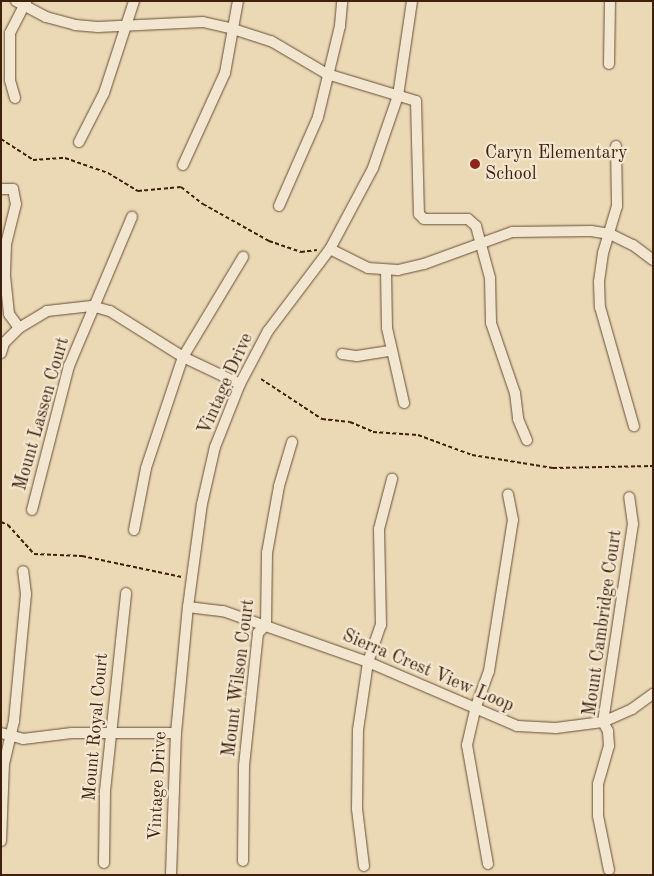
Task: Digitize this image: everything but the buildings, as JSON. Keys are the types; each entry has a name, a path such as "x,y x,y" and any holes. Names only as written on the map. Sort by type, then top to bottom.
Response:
{"street":[{"path":"79,142 104,93 134,1"},
{"path":"183,165 225,73 238,1"},
{"path":"279,206 318,117 340,26 342,1"},
{"name":"Vintage Drive","path":"171,875 176,732 188,607 202,504 215,448 240,384 268,331 330,249 363,192 398,96 412,1"},
{"path":"609,64 610,1"},
{"path":"15,98 10,80 10,34 22,3 75,25 203,22 233,29 271,41 327,74 416,101 421,217 472,221 481,244 490,278 490,323 515,393 518,418 527,440"},
{"path":"616,146 617,206 603,253 600,307 634,426"},
{"path":"1,189 13,189 16,204 6,244 5,276 9,314 19,328"},
{"name":"Mount Lassen Court","path":"32,510 69,366 92,306 132,217"},
{"path":"330,249 368,268 386,270 410,268 512,232 591,231 610,234 633,245 653,260"},
{"path":"134,530 146,468 183,357 242,257"},
{"path":"386,270 385,306 390,351 404,403"},
{"path":"1,353 4,343 19,328 47,311 92,306 110,311 183,357 240,384"},
{"path":"342,354 373,354 390,351"},
{"name":"Mount Wilson Court","path":"243,861 244,766 258,634 266,625 267,553 279,486 292,442"},
{"path":"364,866 357,809 358,730 368,662 381,625 379,529 392,479"},
{"path":"488,864 467,745 475,709 490,671 513,520 508,494"},
{"name":"Mount Cambridge Court","path":"609,870 598,816 598,784 609,746 608,731 603,722 633,524 629,497"},
{"path":"1,841 6,735 26,594 23,571"},
{"name":"Mount Royal Court","path":"104,864 105,790 126,593"},
{"name":"Sierra Crest View Loop","path":"188,607 223,611 266,625 368,662 517,726 556,728 603,722 632,709 653,694"},
{"path":"6,735 176,732"}],"path":[{"path":"1,139 33,160 65,158 108,173 138,191 181,187 203,204 269,241 302,252 330,249"},
{"path":"261,378 322,419 350,422 373,432 418,435 472,454 553,468 653,466"},
{"path":"1,522 8,525 34,554 115,562 192,579"}],"place":[{"name":"Caryn Elementary School","path":"475,164"}]}
